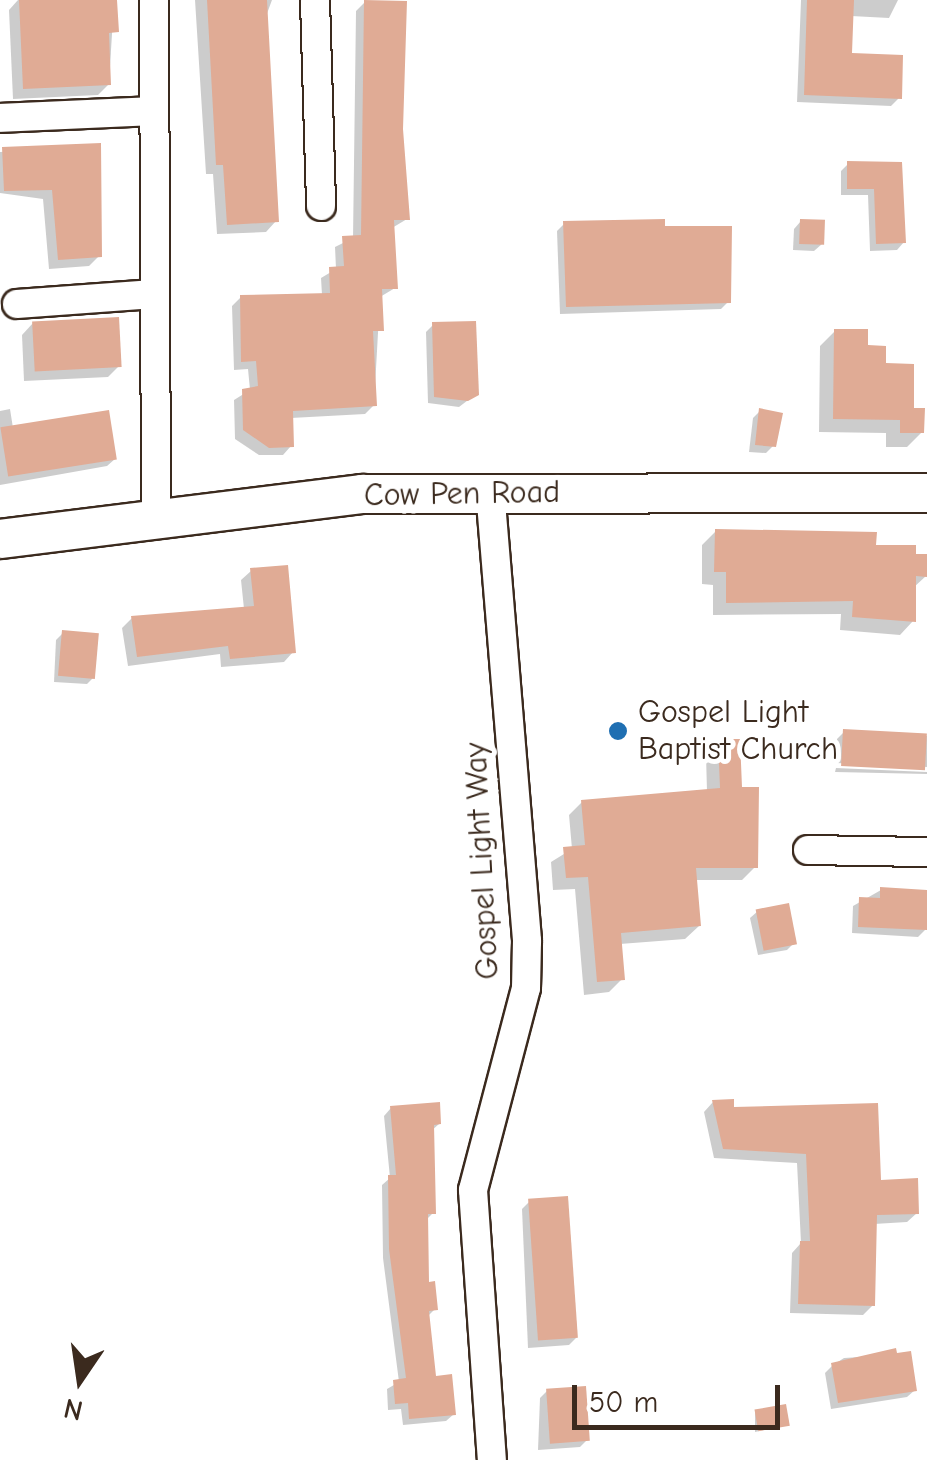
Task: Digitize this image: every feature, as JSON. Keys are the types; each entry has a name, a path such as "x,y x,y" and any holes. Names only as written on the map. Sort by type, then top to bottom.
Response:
{"main road":[{"name":"Cow Pen Road","path":"0,539 362,494 490,490 927,493"}],"street":[{"path":"154,0 156,520"},
{"path":"315,0 321,206"},
{"path":"0,118 152,111"},
{"path":"17,304 154,294"},
{"name":"Gospel Light Way","path":"490,490 527,942 519,1019 472,1190 492,1460"},
{"path":"808,850 927,852"}],"building":[{"path":"19,0 117,0 119,32 109,33 111,85 23,89"},
{"path":"207,0 267,0 279,222 227,225 223,165 216,165"},
{"path":"364,0 407,1 403,129 410,220 394,220 398,289 382,289 384,331 373,331 377,406 293,411 294,447 269,448 243,430 242,389 258,386 256,361 241,362 240,295 330,293 329,267 344,266 342,236 361,235"},
{"path":"807,0 854,0 852,53 903,55 902,99 804,95"},
{"path":"101,143 102,257 58,260 52,190 4,191 2,147"},
{"path":"847,161 902,162 906,243 876,244 874,189 847,189"},
{"path":"665,219 665,226 732,226 731,303 566,307 563,221"},
{"path":"800,219 825,220 824,245 799,244"},
{"path":"119,317 122,367 35,371 32,322"},
{"path":"476,321 479,395 468,401 434,397 432,322"},
{"path":"834,329 868,329 868,345 886,346 886,363 914,364 914,408 925,408 924,433 900,433 900,420 833,419"},
{"path":"759,408 783,413 776,447 755,445"},
{"path":"109,410 117,459 8,477 0,427"},
{"path":"715,529 877,532 876,545 916,545 916,554 927,554 927,577 916,576 916,622 852,617 853,601 726,603 726,572 714,572"},
{"path":"288,565 296,653 230,659 228,646 137,657 131,616 254,606 250,568"},
{"path":"62,630 99,633 95,679 58,676"},
{"path":"843,729 927,733 925,770 841,766"},
{"path":"718,739 740,739 742,787 759,787 758,868 696,868 701,926 621,933 625,980 597,982 588,877 566,878 563,847 585,845 581,800 720,788"},
{"path":"880,887 927,890 927,930 858,927 859,897 880,898"},
{"path":"789,903 797,944 764,951 756,909"},
{"path":"734,1099 734,1107 878,1103 881,1180 918,1178 919,1214 877,1215 875,1306 798,1304 800,1241 810,1241 806,1154 723,1149 712,1100"},
{"path":"440,1102 441,1124 434,1125 436,1214 428,1214 429,1282 435,1281 438,1310 429,1311 436,1376 452,1374 456,1415 409,1419 408,1403 395,1404 393,1380 406,1378 389,1249 388,1175 396,1175 390,1106"},
{"path":"568,1196 578,1338 538,1340 528,1199"},
{"path":"896,1348 897,1353 911,1351 917,1391 838,1403 831,1363"},
{"path":"586,1386 590,1441 550,1444 546,1389"},
{"path":"786,1404 790,1426 758,1431 754,1410"}],"place":[{"name":"Gospel Light Baptist Church","path":"618,731"}]}
